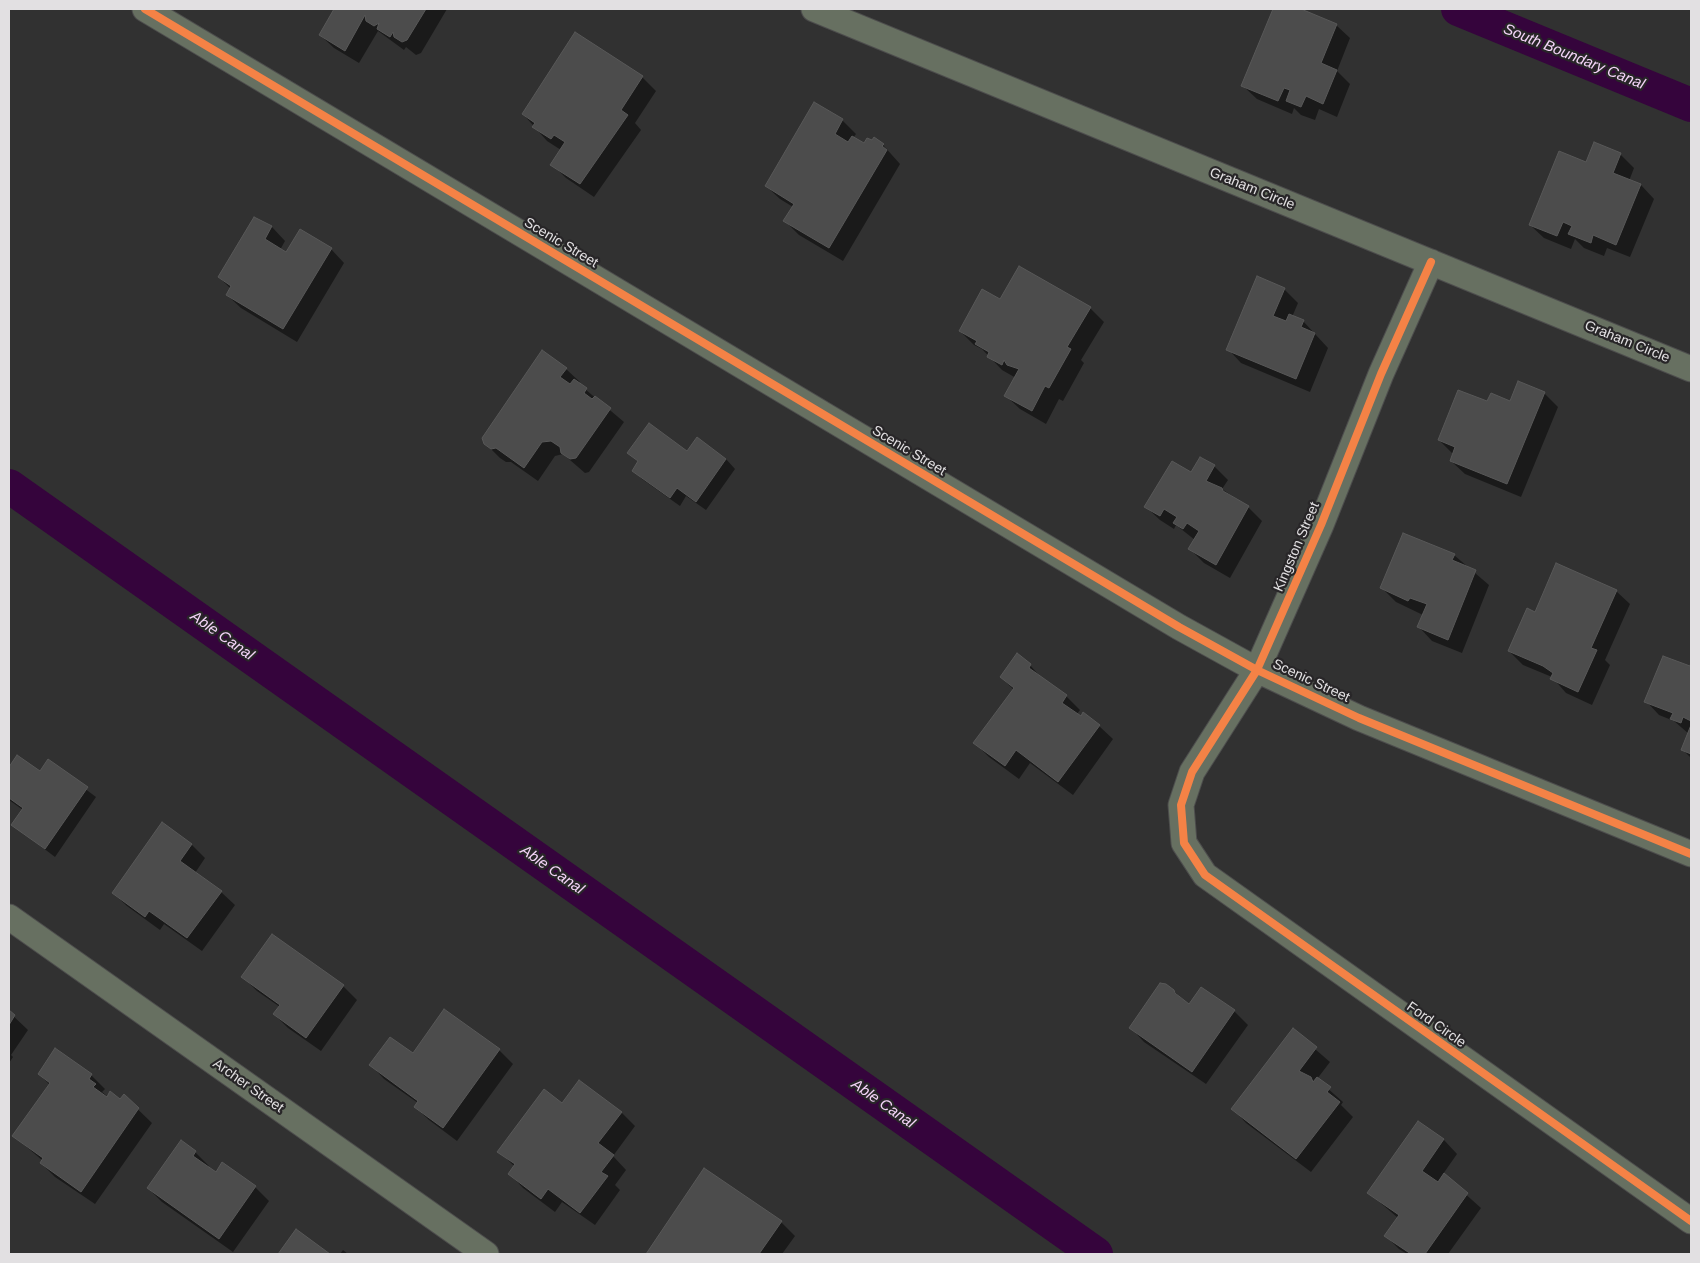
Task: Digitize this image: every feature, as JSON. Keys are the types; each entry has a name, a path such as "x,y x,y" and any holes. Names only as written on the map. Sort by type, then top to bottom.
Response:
{"street":[{"name":"Scenic Street","path":"145,9 1162,617 1257,670 1359,718 1691,854"},
{"name":"Graham Circle","path":"814,9 1691,368"},
{"name":"Kingston Street","path":"1183,835 1181,805 1192,772 1257,670 1431,262"},
{"name":"Ford Circle","path":"1183,835 1184,844 1205,875 1691,1221"},
{"name":"Archer Street","path":"9,917 486,1254"}],"building":[{"path":"334,9 426,9 407,40 402,42 394,37 393,32 390,37 377,29 379,23 374,26 366,21 365,15 345,51 319,35"},
{"path":"1273,9 1301,9 1337,24 1321,63 1337,70 1323,104 1306,96 1301,107 1286,101 1290,90 1284,88 1278,101 1241,86"},
{"path":"575,32 643,76 621,110 628,115 580,184 550,165 565,142 554,135 551,139 532,127 535,123 522,114"},
{"path":"814,102 843,119 835,134 848,142 852,136 864,143 867,138 872,140 874,137 884,144 882,146 887,150 829,248 783,221 794,204 765,186"},
{"path":"1594,142 1621,153 1613,173 1641,184 1616,245 1593,235 1591,243 1568,234 1572,226 1563,222 1557,236 1529,225 1559,151 1586,162"},
{"path":"254,217 272,226 265,239 286,252 300,229 332,248 283,329 226,295 231,286 218,277"},
{"path":"1019,266 1091,307 1067,347 1071,349 1049,388 1045,386 1032,411 1004,396 1019,369 1007,365 1004,360 1002,365 987,357 989,352 975,344 977,341 959,331 982,289 1000,299"},
{"path":"1257,276 1285,288 1273,316 1286,321 1289,314 1304,320 1301,327 1315,333 1296,379 1226,350"},
{"path":"542,350 567,368 560,377 570,384 574,379 587,388 584,393 592,399 595,396 611,408 576,458 570,459 561,453 560,447 551,441 542,442 524,468 496,448 491,449 484,444 482,438"},
{"path":"1518,381 1545,392 1507,484 1450,461 1455,447 1438,440 1458,390 1487,401 1491,393 1510,401"},
{"path":"649,423 687,451 697,437 726,459 696,502 677,488 670,498 632,471 638,461 627,453"},
{"path":"1200,457 1215,465 1206,481 1222,488 1223,491 1249,506 1216,565 1188,549 1199,531 1187,523 1183,529 1173,523 1177,517 1164,509 1160,516 1144,507 1172,461 1191,472"},
{"path":"1403,533 1455,554 1452,560 1476,570 1448,640 1417,627 1427,604 1410,598 1408,601 1380,588"},
{"path":"1556,563 1617,590 1591,648 1597,650 1578,692 1550,679 1553,673 1543,666 1508,651 1527,608 1535,612"},
{"path":"1017,653 1031,664 1029,668 1067,695 1062,703 1081,716 1083,712 1100,725 1058,782 1016,750 1005,766 973,743 1014,688 1000,677"},
{"path":"1663,656 1690,666 1691,662 1691,721 1683,717 1681,723 1670,719 1673,713 1644,702"},
{"path":"1691,725 1691,754 1681,750"},
{"path":"17,755 40,771 48,759 88,787 45,849 11,825 23,808 9,798 9,767"},
{"path":"162,822 192,844 180,861 222,891 187,938 149,911 145,917 112,893"},
{"path":"272,934 344,985 306,1038 273,1014 280,1005 241,977"},
{"path":"1160,983 1166,984 1189,1004 1201,987 1235,1010 1192,1072 1129,1028"},
{"path":"444,1009 500,1049 443,1128 414,1107 418,1101 369,1065 390,1037 413,1053"},
{"path":"9,1010 15,1015 9,1025"},
{"path":"1293,1028 1317,1047 1299,1071 1311,1077 1313,1082 1317,1077 1331,1087 1327,1092 1340,1102 1296,1159 1231,1109"},
{"path":"55,1048 92,1074 89,1079 96,1084 93,1087 107,1097 110,1091 120,1099 124,1094 139,1108 81,1192 40,1163 43,1158 12,1136 50,1083 38,1074"},
{"path":"579,1080 622,1112 598,1143 614,1155 601,1172 608,1176 580,1213 548,1189 541,1199 508,1174 515,1164 497,1152 544,1089 562,1103"},
{"path":"1418,1121 1444,1139 1422,1171 1438,1182 1444,1173 1468,1193 1425,1254 1411,1254 1384,1236 1399,1215 1367,1193"},
{"path":"181,1140 196,1151 193,1156 216,1172 222,1162 256,1186 219,1239 147,1188"},
{"path":"704,1168 782,1221 759,1254 646,1254"},
{"path":"296,1229 330,1254 278,1254"}],"waterway":[{"name":"South Boundary Canal","path":"1458,9 1691,105"},
{"name":"Able Canal","path":"9,486 1096,1254"}],"cycle path":[{"path":"145,9 1179,627 1257,670 1359,718 1691,854"},
{"path":"1431,262 1381,374 1321,525 1257,670 1192,772 1181,805 1184,843 1205,875 1691,1221"}]}
